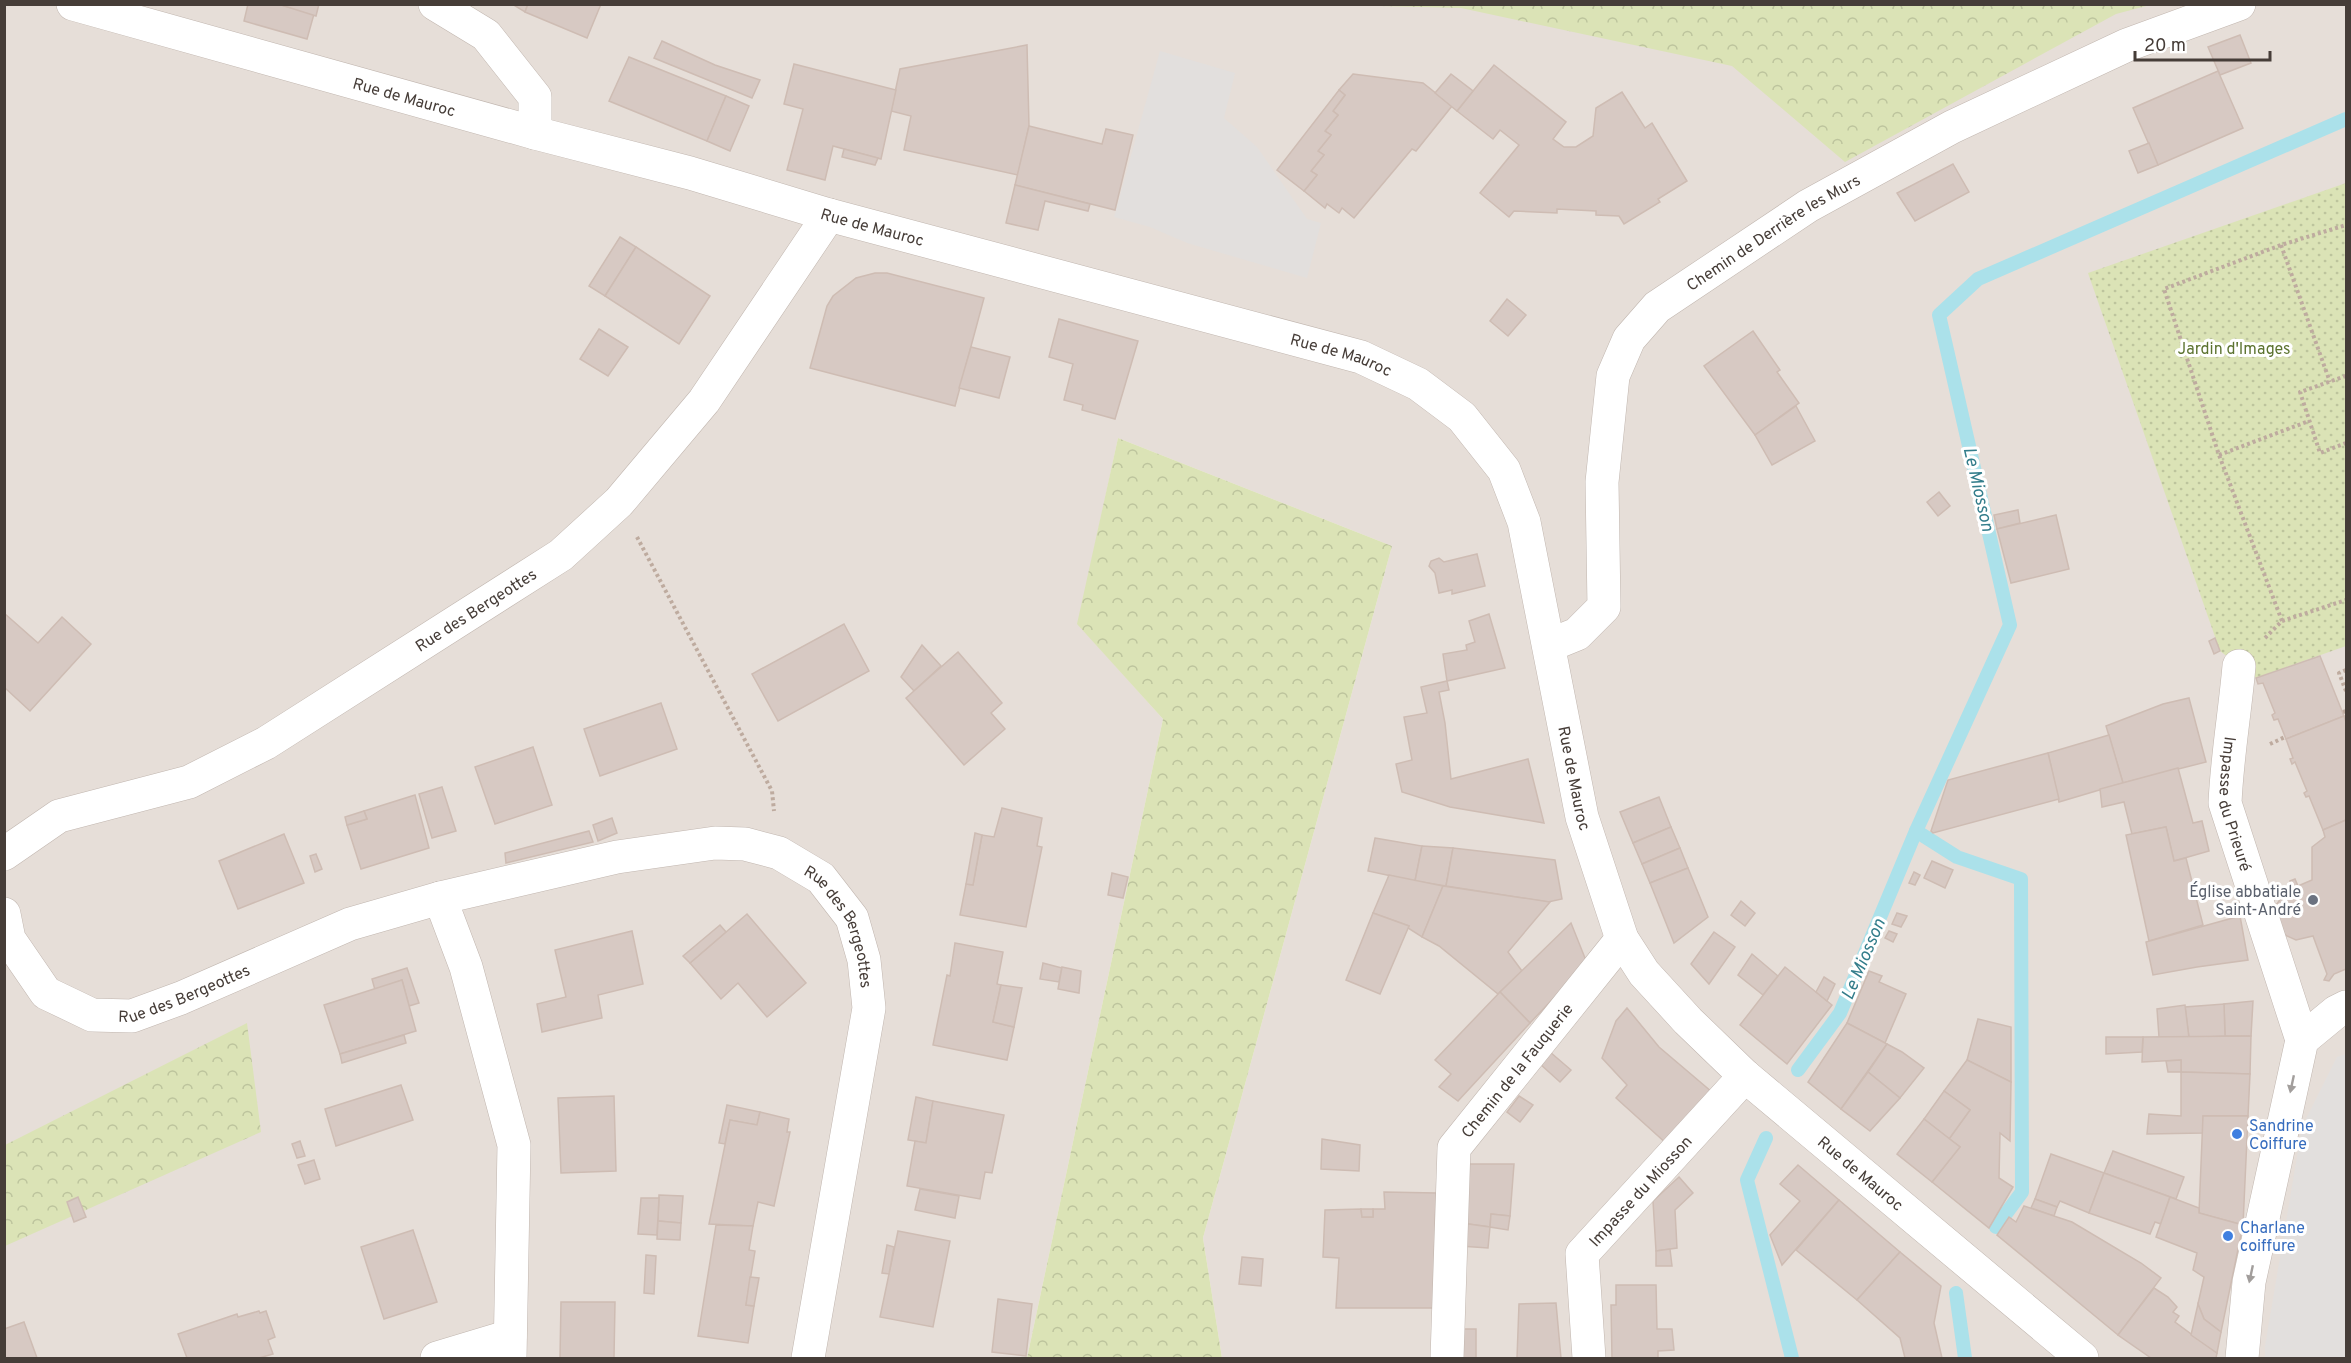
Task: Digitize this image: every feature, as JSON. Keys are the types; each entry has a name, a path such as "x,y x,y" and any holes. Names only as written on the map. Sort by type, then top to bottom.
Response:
{"street":[{"name":"Rue de Mauroc","path":"73,4 535,133 690,173 829,215 1361,357 1418,384 1462,417 1504,470 1524,522 1582,817 1622,939 1644,973 1688,1021 1745,1076 2082,1359"},
{"path":"435,4 486,35 535,97 535,133"},
{"name":"Chemin de Derrière les Murs","path":"1550,645 1576,634 1604,607 1602,482 1613,376 1629,339 1657,306 1808,206 1952,127 2127,45 2239,4"},
{"name":"Rue des Bergeottes","path":"4,854 59,816 189,782 266,743 561,555 619,502 704,401 829,215"},
{"name":"Impasse du Prieuré","path":"2239,666 2233,732 2227,763 2225,803 2302,1040"},
{"name":"Rue des Bergeottes","path":"4,914 9,939 46,993 92,1015 132,1016 181,998 350,924 440,898 617,857 716,843 745,844 779,853 821,878 852,918 864,960 869,1008 808,1359"},
{"path":"437,1359 510,1347 514,1144 466,967 440,898"},
{"name":"Chemin de la Fauquerie","path":"1447,1359 1454,1148 1622,939"},
{"path":"2242,1359 2249,1282 2302,1040 2336,1012 2346,1007"},
{"name":"Impasse du Miosson","path":"1589,1359 1582,1254 1745,1076"}],"path":[{"path":"2282,621 2219,455 2164,289 2282,245 2346,225"},
{"path":"2282,245 2330,382"},
{"path":"2346,376 2300,392 2319,453 2346,443"},
{"path":"2219,455 2310,422"},
{"path":"619,502 772,791 779,853"},
{"path":"2239,666 2282,621 2346,600"},
{"path":"2346,670 2339,673 2346,691"}],"shaded area":[{"path":"5,5 2346,5 2346,1358 1222,1358 1203,1238 1392,546 1118,438 1078,624 1163,719 1027,1358 5,1358"},
{"path":"1160,51 1235,73 1224,118 1257,147 1307,219 1321,223 1307,278 1187,243 1150,227 1114,217"},
{"path":"2346,1054 2346,1358 2265,1358 2265,1346 2302,1127 2337,1057"}],"green space":[{"path":"1338,5 2150,5 2116,14 1845,162 1732,66 1461,8"},
{"name":"Jardin d'Images","path":"2346,183 2346,646 2256,678 2220,651 2088,273"},
{"path":"1118,438 1392,546 1203,1238 1222,1358 1027,1358 1163,719 1077,624"},
{"path":"247,1023 261,1132 5,1246 5,1145"}],"building":[{"path":"248,4 278,4 314,14 307,39 244,21"},
{"path":"278,4 319,4 316,16"},
{"path":"512,4 528,4 525,12"},
{"path":"528,4 601,4 587,38 525,12"},
{"path":"2240,35 2251,63 2220,75 2208,47"},
{"path":"662,41 715,65 760,80 752,98 654,58"},
{"path":"1027,45 1029,126 1018,175 904,150 911,116 891,111 900,69"},
{"path":"629,57 726,96 707,141 609,101"},
{"path":"794,64 896,90 881,159 833,146 825,180 787,170 803,109 784,104"},
{"path":"1494,65 1566,122 1553,139 1564,147 1576,147 1593,136 1596,108 1622,92 1645,128 1652,123 1687,181 1658,199 1660,202 1624,224 1619,216 1596,215 1596,211 1557,209 1557,213 1514,211 1509,217 1480,193 1519,145 1500,130 1493,139 1457,111"},
{"path":"2218,71 2243,128 2158,165 2133,108"},
{"path":"1353,74 1423,83 1452,106 1416,151 1412,149 1354,218 1342,208 1339,213 1327,204 1325,208 1304,191 1317,175 1311,171 1324,155 1318,151 1331,135 1325,131 1338,115 1333,111 1345,95 1339,90"},
{"path":"1451,74 1473,91 1457,111 1435,93"},
{"path":"1339,90 1345,95 1333,111 1338,115 1325,131 1331,135 1318,151 1324,155 1311,171 1317,175 1304,191 1277,170"},
{"path":"726,96 749,106 730,151 707,141"},
{"path":"1029,126 1102,144 1106,129 1133,135 1115,210 1015,185"},
{"path":"2149,143 2158,165 2138,173 2129,151"},
{"path":"844,149 878,158 875,165 842,157"},
{"path":"1953,164 1969,192 1915,221 1897,193"},
{"path":"1015,185 1090,204 1088,211 1045,201 1038,230 1006,223"},
{"path":"620,237 636,247 605,296 589,286"},
{"path":"636,247 710,296 679,344 605,296"},
{"path":"875,273 887,273 984,298 955,406 810,368 827,306 833,296 856,278"},
{"path":"1507,299 1526,315 1508,336 1490,321"},
{"path":"1059,319 1138,341 1115,419 1082,410 1083,405 1064,400 1073,364 1049,357"},
{"path":"599,329 628,347 608,376 580,359"},
{"path":"1753,331 1780,370 1777,372 1799,403 1755,435 1704,366"},
{"path":"971,347 1010,357 999,398 959,388"},
{"path":"1796,406 1815,441 1772,465 1755,435"},
{"path":"1939,492 1950,506 1938,516 1927,502"},
{"path":"2018,510 2020,523 1997,529 1994,515"},
{"path":"2056,515 2069,569 2011,583 1997,529"},
{"path":"1477,554 1485,586 1452,594 1452,590 1439,593 1435,573 1429,566 1431,561 1439,558 1444,562"},
{"path":"4,613 38,643 62,617 91,644 30,711 4,687"},
{"path":"1489,614 1505,668 1447,681 1443,654 1467,650 1466,645 1475,642 1469,621"},
{"path":"844,624 869,671 778,721 752,674"},
{"path":"2215,638 2220,651 2214,654 2209,641"},
{"path":"922,645 941,666 914,691 901,677"},
{"path":"958,652 1002,703 991,713 1005,729 964,765 906,698"},
{"path":"2320,656 2344,716 2286,739 2278,719 2274,720 2272,715 2275,713 2263,683 2258,684 2256,678"},
{"path":"1447,681 1449,690 1439,692 1451,779 1528,759 1544,823 1450,807 1402,792 1396,764 1412,760 1404,717 1427,713 1421,687"},
{"path":"2189,698 2206,762 2123,783 2106,726 2163,704"},
{"path":"661,703 677,749 600,776 584,729"},
{"path":"2344,716 2346,722 2346,820 2323,830 2309,796 2306,797 2304,793 2307,791 2295,762 2292,764 2290,759 2293,758 2286,739"},
{"path":"2109,735 2123,783 2059,802 2048,753"},
{"path":"533,747 552,805 495,824 475,767"},
{"path":"2048,753 2059,799 1933,833 1931,831 1948,780"},
{"path":"2178,768 2193,823 2202,821 2209,851 2174,861 2166,827 2132,834 2124,802 2102,807 2100,789"},
{"path":"442,787 456,831 432,838 419,794"},
{"path":"415,795 429,848 361,869 347,825 367,819 364,811"},
{"path":"1659,797 1671,827 1633,843 1620,812"},
{"path":"1002,808 1042,818 1037,846 1042,847 1026,927 960,915 966,884 973,885 982,835 994,837"},
{"path":"364,811 367,819 347,825 345,817"},
{"path":"612,818 617,833 598,841 593,825"},
{"name":"Église abbatiale Saint-André","path":"2346,820 2346,969 2334,974 2329,981 2324,980 2327,974 2313,936 2296,940 2285,935 2269,903 2277,904 2283,895 2293,888 2290,881 2295,879 2298,886 2312,880 2312,847 2325,837 2323,830"},
{"path":"1671,827 1680,848 1642,864 1633,843"},
{"path":"2166,827 2174,861 2186,858 2203,925 2149,941 2126,835"},
{"path":"589,831 593,842 506,863 505,853"},
{"path":"975,833 982,835 973,885 966,884"},
{"path":"284,834 304,883 238,909 219,861"},
{"path":"1375,838 1422,846 1415,881 1368,871"},
{"path":"1422,846 1453,848 1446,886 1415,881"},
{"path":"1453,848 1555,860 1562,899 1548,902 1446,886"},
{"path":"1680,848 1688,868 1650,883 1642,864"},
{"path":"316,854 322,869 315,872 310,856"},
{"path":"1932,861 1953,870 1945,888 1924,878"},
{"path":"1688,868 1708,917 1674,943 1650,883"},
{"path":"1914,872 1920,875 1915,885 1909,883"},
{"path":"1112,873 1128,877 1123,898 1108,895"},
{"path":"1389,875 1443,886 1422,937 1408,928 1409,926 1373,913"},
{"path":"1443,886 1550,902 1508,952 1522,971 1498,994 1439,946 1422,937"},
{"path":"1741,901 1755,913 1745,926 1731,915"},
{"path":"1373,913 1409,926 1380,994 1346,980"},
{"path":"1897,913 1907,916 1901,927 1892,924"},
{"path":"747,914 806,983 767,1017 738,983 721,999 690,963"},
{"path":"2240,916 2248,960 2153,975 2146,942"},
{"path":"1571,923 1587,963 1530,1023 1500,992"},
{"path":"720,925 726,932 690,963 683,956"},
{"path":"632,931 643,984 598,995 602,1018 542,1032 537,1004 566,997 555,950"},
{"path":"1889,931 1897,934 1893,942 1885,938"},
{"path":"1714,932 1735,947 1709,984 1691,964"},
{"path":"955,943 1003,952 997,984 1001,985 993,1022 1014,1027 1007,1060 933,1045 947,975 950,976"},
{"path":"1752,954 1778,976 1763,995 1738,975"},
{"path":"1043,963 1062,968 1059,982 1040,979"},
{"path":"1062,967 1081,971 1079,993 1058,989"},
{"path":"1785,967 1832,1005 1787,1064 1740,1025"},
{"path":"407,968 419,1003 409,1006 402,980 375,990 372,979"},
{"path":"1869,971 1882,976 1879,982 1906,994 1885,1043 1847,1023"},
{"path":"1824,977 1835,984 1827,1001 1816,992"},
{"path":"402,980 416,1031 340,1054 324,1005"},
{"path":"1001,985 1022,988 1014,1027 993,1022"},
{"path":"1500,992 1530,1023 1458,1101 1439,1087 1451,1074 1435,1060"},
{"path":"2253,1001 2251,1036 2225,1036 2224,1004"},
{"path":"2224,1004 2225,1036 2189,1038 2185,1007"},
{"path":"2185,1005 2189,1038 2159,1037 2157,1009"},
{"path":"1627,1008 1659,1047 1712,1092 1668,1145 1616,1098 1627,1085 1602,1058 1616,1021"},
{"path":"1978,1019 2011,1027 2011,1082 1967,1060"},
{"path":"1847,1023 1887,1044 1841,1109 1808,1082"},
{"path":"404,1035 406,1043 342,1063 340,1054"},
{"path":"2251,1036 2250,1074 2181,1072 2181,1060 2142,1062 2143,1037"},
{"path":"2106,1037 2143,1037 2142,1052 2106,1054"},
{"path":"1887,1044 1924,1068 1900,1098 1868,1072"},
{"path":"1550,1052 1571,1070 1560,1082 1540,1064"},
{"path":"1967,1060 2011,1082 2010,1141 2000,1133 1999,1178 2013,1187 1989,1228 1932,1182 1960,1147 1949,1139 1970,1110 1944,1091"},
{"path":"2181,1060 2181,1072 2168,1072 2166,1061"},
{"path":"1868,1072 1900,1098 1870,1131 1841,1109"},
{"path":"2181,1072 2250,1074 2248,1116 2203,1116 2203,1133 2147,1134 2149,1114 2181,1116"},
{"path":"401,1085 413,1120 336,1146 325,1109"},
{"path":"1944,1091 1970,1110 1949,1139 1924,1119"},
{"path":"614,1096 616,1171 561,1173 558,1098"},
{"path":"1519,1096 1533,1105 1520,1122 1507,1112"},
{"path":"916,1097 933,1101 926,1143 908,1140"},
{"path":"933,1101 1004,1115 992,1173 985,1172 980,1199 907,1186 915,1141 926,1143"},
{"path":"727,1105 760,1112 757,1125 730,1120 725,1144 719,1143"},
{"path":"760,1112 789,1119 787,1132 790,1132 774,1206 758,1202 753,1226 709,1224 730,1120 757,1125"},
{"path":"2203,1116 2248,1116 2243,1225 2199,1213"},
{"path":"1924,1119 1960,1147 1932,1182 1897,1154"},
{"path":"1322,1139 1360,1145 1359,1171 1321,1169"},
{"path":"300,1141 305,1156 297,1158 292,1144"},
{"path":"2113,1151 2184,1177 2176,1199 2104,1173"},
{"path":"2051,1154 2104,1173 2089,1213 2060,1201 2057,1207 2035,1199"},
{"path":"314,1160 320,1179 305,1184 298,1165"},
{"path":"1466,1164 1514,1164 1510,1216 1491,1214 1490,1227 1461,1223"},
{"path":"1798,1165 1839,1200 1782,1265 1770,1235 1800,1201 1780,1184"},
{"path":"2104,1173 2170,1197 2161,1224 2155,1222 2150,1234 2089,1213"},
{"path":"1679,1177 1693,1193 1675,1210 1677,1248 1656,1251 1653,1201"},
{"path":"920,1189 959,1196 955,1218 915,1210"},
{"path":"1384,1192 1436,1193 1433,1308 1336,1308 1339,1258 1323,1257 1325,1210 1361,1209 1362,1217 1373,1217 1373,1209 1385,1209"},
{"path":"659,1195 683,1196 681,1223 658,1221"},
{"path":"78,1197 86,1217 74,1222 67,1202"},
{"path":"2170,1197 2199,1208 2199,1213 2243,1225 2221,1332 2204,1319 2198,1304 2204,1277 2193,1270 2197,1253 2156,1237"},
{"path":"641,1198 659,1198 657,1235 638,1234"},
{"path":"2035,1199 2057,1207 2054,1216 2031,1208"},
{"path":"1839,1200 1900,1252 1857,1300 1796,1250"},
{"path":"2024,1206 2072,1222 2141,1263 2161,1278 2118,1335 1997,1235 2009,1217 2016,1222"},
{"path":"1361,1209 1373,1209 1373,1217 1362,1217"},
{"path":"1491,1214 1510,1216 1508,1230 1490,1227"},
{"path":"658,1221 681,1223 680,1240 657,1239"},
{"path":"1461,1223 1490,1227 1488,1248 1460,1246"},
{"path":"716,1225 753,1226 749,1250 755,1251 746,1305 754,1306 748,1343 698,1336"},
{"path":"413,1230 437,1302 384,1319 361,1247"},
{"path":"898,1231 950,1241 933,1327 880,1317"},
{"path":"887,1245 894,1247 889,1274 882,1273"},
{"path":"1670,1249 1672,1266 1656,1266 1656,1251"},
{"path":"1900,1252 1941,1286 1934,1323 1942,1358 1905,1358 1900,1338 1857,1300"},
{"path":"646,1255 656,1256 654,1294 644,1293"},
{"path":"1242,1257 1263,1259 1261,1286 1239,1284"},
{"path":"750,1277 759,1278 754,1306 746,1305"},
{"path":"1616,1285 1656,1285 1657,1329 1672,1329 1674,1350 1658,1351 1658,1358 1612,1358 1611,1305 1616,1305"},
{"path":"2154,1288 2168,1297 2177,1307 2173,1312 2179,1316 2175,1322 2217,1353 2216,1358 2151,1358 2118,1335"},
{"path":"998,1299 1032,1304 1026,1356 992,1352"},
{"path":"561,1302 615,1302 614,1358 560,1358"},
{"path":"1556,1303 1561,1358 1517,1358 1519,1304"},
{"path":"2198,1304 2204,1319 2221,1332 2217,1353 2191,1335"},
{"path":"259,1311 260,1313 266,1311 275,1337 268,1340 273,1354 259,1358 187,1358 178,1334 237,1314 238,1317"},
{"path":"24,1322 37,1358 4,1358 4,1329"},
{"path":"1459,1329 1476,1329 1476,1358 1459,1358"}],"waterway":[{"name":"Le Miosson","path":"1798,1070 1840,1013 1916,831 2010,625 1939,315 1978,279 2346,119"},
{"path":"1916,831 1957,857 2021,879 2022,1192 1996,1227"},
{"name":"Le Miosson","path":"1766,1138 1747,1180 1792,1358"},
{"path":"1956,1293 1965,1358"}],"place":[{"name":"Église abbatiale Saint-André","path":"2313,900"},
{"name":"Sandrine Coiffure","path":"2237,1134"},
{"name":"Charlane coiffure","path":"2228,1236"}]}
